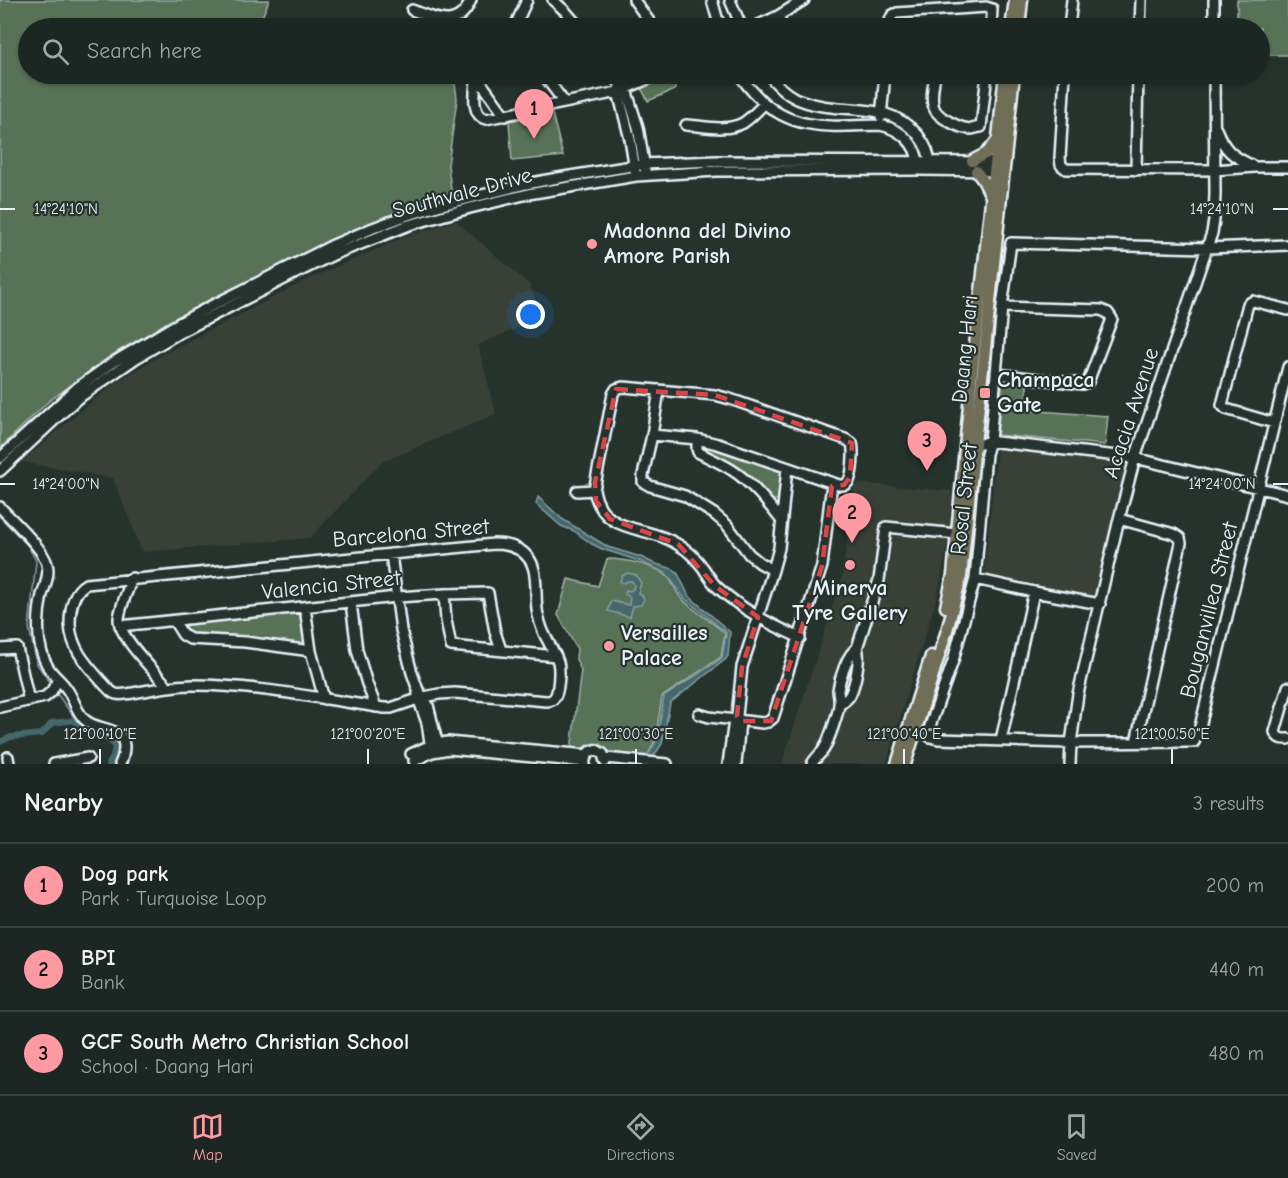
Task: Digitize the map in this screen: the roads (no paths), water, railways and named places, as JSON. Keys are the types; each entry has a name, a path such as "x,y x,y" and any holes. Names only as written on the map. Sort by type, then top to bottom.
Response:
{"main road":[{"path":"1012,18 1015,0"},
{"path":"1020,18 1023,0"},
{"name":"Daang Hari","path":"905,764 951,617 961,577 978,440 999,167 998,139 1004,84"},
{"name":"Daang Hari","path":"897,764 949,596 957,534 978,440 992,197 1012,84"},
{"path":"992,197 974,166 998,139"}],"street":[{"path":"456,18 466,11 471,0"},
{"path":"519,18 527,0"},
{"path":"553,0 571,18"},
{"path":"634,0 647,18"},
{"path":"712,0 717,18"},
{"path":"730,0 738,18"},
{"path":"774,18 804,0"},
{"path":"1071,18 1072,0"},
{"path":"1140,18 1141,0"},
{"path":"1214,0 1214,18"},
{"path":"891,18 893,14 986,7 992,9 992,18"},
{"path":"412,10 432,18"},
{"path":"476,84 475,102 478,114 481,118 486,119 633,84"},
{"path":"483,84 505,116"},
{"path":"550,84 564,102"},
{"path":"619,84 638,127 640,170"},
{"path":"747,84 764,104 779,114 799,122 831,126 880,125 898,130 914,148 918,165"},
{"path":"778,84 797,99 813,105 881,112 895,116 913,130 924,144 930,165"},
{"path":"880,125 884,84"},
{"path":"934,84 932,101 938,114 959,127 971,129 981,127 986,84"},
{"path":"1064,84 1060,158 1061,165 1066,169 1214,170 1288,167"},
{"path":"1137,170 1138,84"},
{"name":"Acacia Avenue","path":"1070,764 1078,694 1135,458 1208,248 1214,220 1214,84"},
{"path":"686,125 726,128 736,126 745,122 764,104"},
{"path":"1214,123 1228,151 1255,167"},
{"name":"Southvale Drive","path":"0,458 74,391 127,353 213,305 331,246 405,216 467,198 558,178 716,160 999,167"},
{"name":"Southvale Drive","path":"0,471 77,399 116,370 177,334 335,254 409,225 470,208 640,170"},
{"name":"Rosal Street","path":"1071,743 938,739 930,737 929,729 953,661 975,579 986,454 978,440 996,374 1011,243 1208,248"},
{"path":"1208,248 1288,245"},
{"path":"1274,423 1226,409 1222,405 1248,304 1253,301 1288,310"},
{"path":"996,374 1086,383 1112,319 1108,313 1101,310 1002,307"},
{"name":"Bouganvillea Street","path":"1071,743 1194,742 1200,731 1288,368"},
{"path":"652,435 696,439 718,444 832,483 844,485 850,477 853,446 849,441 730,399 700,393 623,387 614,391 594,490 596,501 602,511 619,524 663,536 678,544 694,556 715,585 734,601 758,617 800,638"},
{"path":"659,390 643,482 685,496 714,514 727,525 749,554 773,570"},
{"path":"696,439 698,452 741,476 782,520"},
{"path":"978,440 1135,458 1288,495"},
{"path":"735,764 742,667 779,548 787,468"},
{"path":"699,714 763,723 773,718 822,566 832,483"},
{"path":"577,491 594,490"},
{"path":"0,507 45,558 48,572 38,622 46,663 55,686"},
{"path":"1119,519 1174,534 1181,543 1136,742"},
{"path":"839,705 850,695 859,664 857,648 879,580 886,527 957,534"},
{"name":"Barcelona Street","path":"505,544 523,552 533,568 538,614 560,670 557,694 555,698 546,701 455,693 420,695 391,708 277,691 220,686 192,685 122,694 114,693 88,667 73,642 71,612 81,587 86,584 132,578 505,544"},
{"path":"391,554 400,630 420,695 428,705 435,747"},
{"path":"132,578 119,618 120,626 142,658 168,687"},
{"path":"975,579 1100,604"},
{"path":"1001,740 1034,592"},
{"name":"Valencia Street","path":"120,626 397,597 488,593 495,632 501,650"},
{"path":"444,594 451,646 556,656"},
{"path":"351,603 357,650 376,707"},
{"path":"305,607 311,651 324,699"},
{"path":"174,621 183,635 190,639 244,642 311,651"},
{"path":"0,649 17,648 29,701"},
{"path":"812,764 828,741 839,705 838,691 843,674 848,658 857,648"},
{"path":"843,674 850,670 855,678"},
{"path":"0,707 45,697 55,686"},
{"path":"55,686 66,687 85,721 118,733 124,743 120,764"},
{"path":"1288,687 1275,732 1280,739 1288,739"},
{"path":"728,764 737,719"},
{"path":"412,757 435,747 586,760 589,752 597,750 603,754 606,762 667,764"},
{"path":"54,764 86,761"}],"water":[{"path":"538,497 562,519 608,547 673,569 689,596 730,632 726,659 670,703 662,744 653,757 647,757 657,740 664,697 722,658 726,632 684,598 666,573 602,549 574,531 561,526 536,504"},
{"path":"627,573 636,575 641,583 638,593 644,599 641,605 633,606 630,617 608,611 611,601 629,605 630,597 625,594 626,590 630,591 634,585 632,581 620,582 622,576"}],"waterway":[{"path":"0,517 28,546 36,561 29,628 37,664 51,684"},
{"path":"55,691 76,720"},
{"path":"0,742 11,737 42,734 52,723 76,720"},
{"path":"76,720 91,731 110,738 117,745 115,758 111,764"}],"place":[{"name":"Dog park","path":"534,139"},
{"name":"Madonna del Divino Amore Parish","path":"592,244"},
{"name":"Champaca Gate","path":"985,393"},
{"name":"GCF South Metro Christian School","path":"927,471"},
{"name":"BPI","path":"852,543"},
{"name":"Minerva Tyre Gallery","path":"850,565"},
{"name":"Versailles Palace","path":"609,646"}]}
